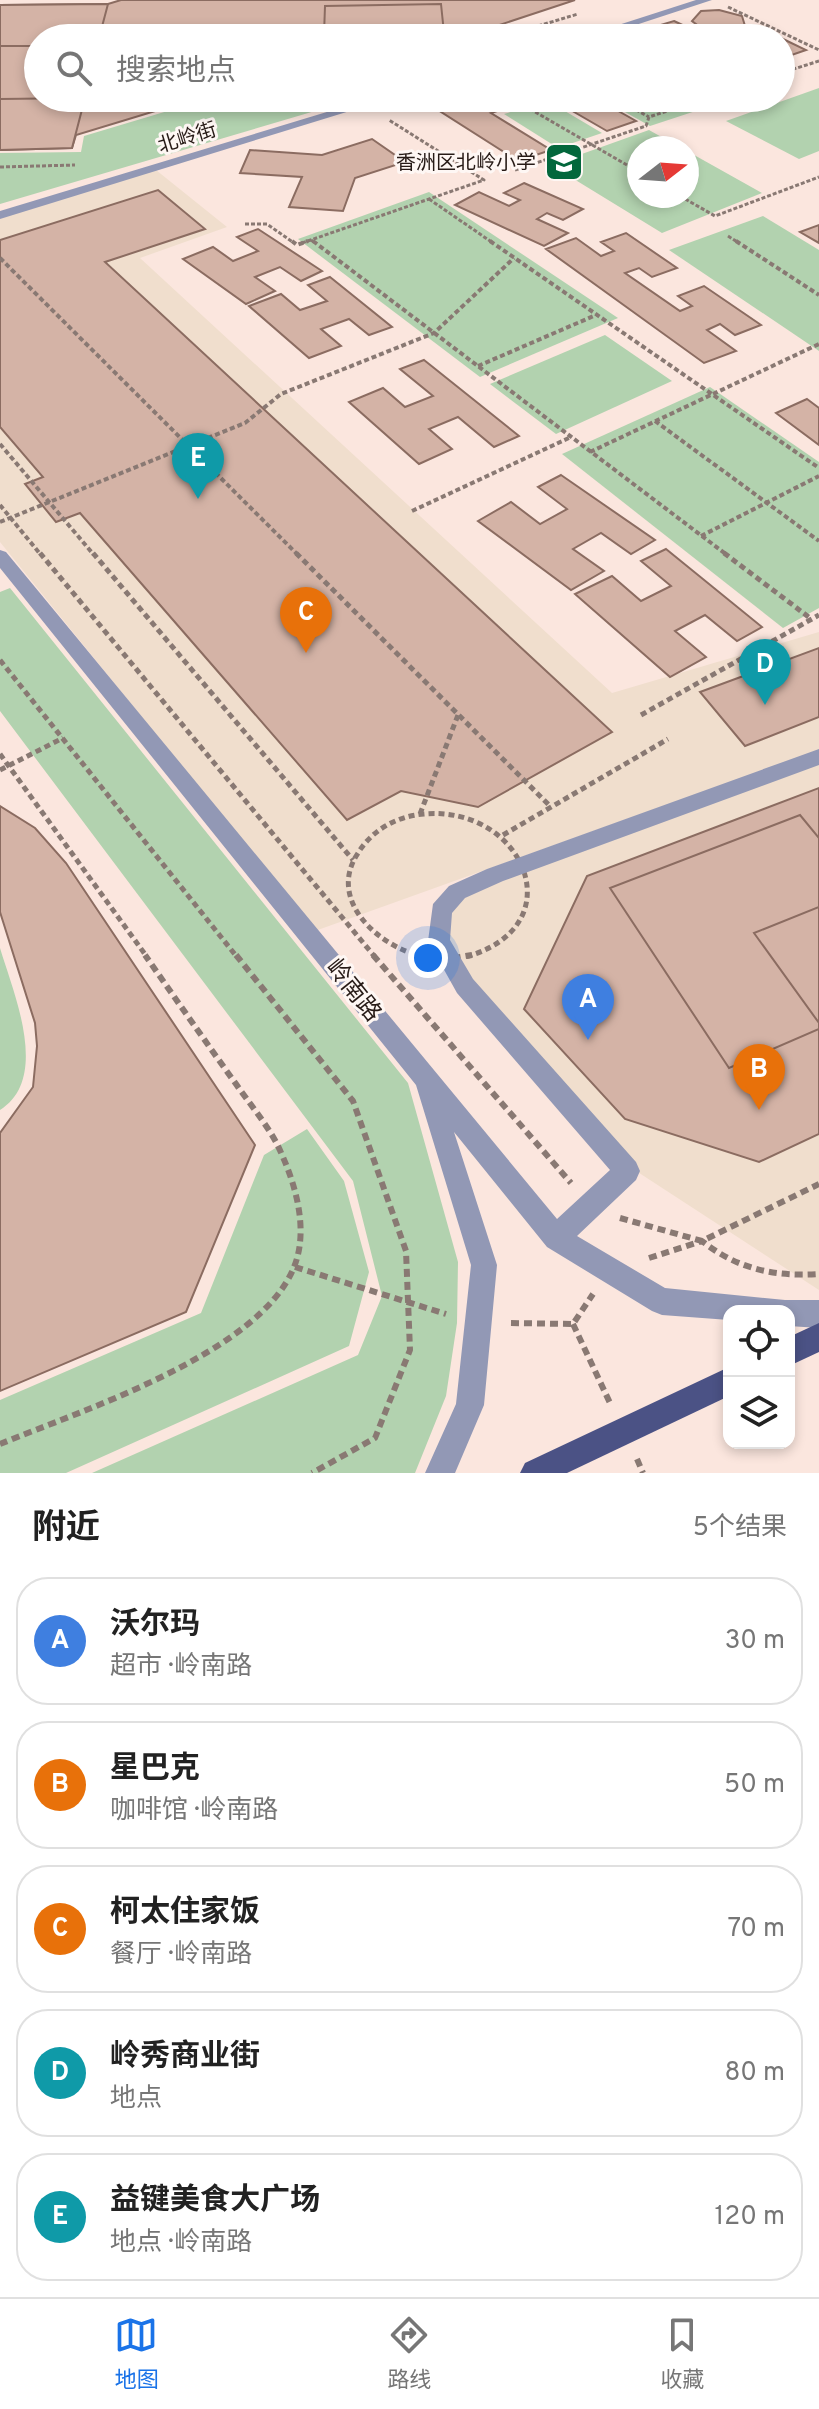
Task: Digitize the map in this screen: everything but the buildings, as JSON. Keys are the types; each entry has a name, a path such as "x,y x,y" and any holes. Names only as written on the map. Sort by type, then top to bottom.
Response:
{"main road":[{"path":"795,1349 819,1337"},
{"path":"535,1473 723,1384"}],"street":[{"path":"633,24 713,1"},
{"name":"北岭街","path":"0,215 341,112"},
{"name":"岭南路","path":"0,556 556,1238 662,1301 723,1306"},
{"path":"556,1238 627,1171 465,986 439,941 441,910 457,892 495,875 819,757"},
{"path":"424,1076 484,1265 470,1405 440,1473"},
{"path":"795,1312 819,1314"}],"path":[{"path":"713,1 763,24"},
{"path":"546,24 583,13"},
{"path":"795,39 819,50"},
{"path":"795,69 819,61"},
{"path":"245,224 267,224 297,245 484,180 375,112"},
{"path":"535,112 627,165"},
{"path":"640,112 649,117 664,112"},
{"path":"515,170 646,126 649,117"},
{"path":"0,167 70,166 85,162"},
{"path":"699,207 715,216 819,177"},
{"path":"429,199 819,468"},
{"path":"728,236 819,295"},
{"path":"311,240 810,618"},
{"path":"0,258 551,807"},
{"path":"0,522 245,423 281,394 434,333 514,258"},
{"path":"478,366 597,315"},
{"path":"590,452 819,344"},
{"path":"655,421 819,541"},
{"path":"412,511 571,437"},
{"path":"0,444 353,860"},
{"path":"701,536 819,476"},
{"path":"0,505 339,915 591,1205 611,1216 702,1241 732,1262 762,1272 787,1277 819,1274"},
{"path":"641,715 819,615"},
{"path":"0,660 353,1101 406,1251 410,1350 375,1438 312,1473"},
{"path":"420,814 458,715"},
{"path":"0,770 63,738"},
{"path":"503,835 668,739"},
{"path":"0,754 78,858 276,1142 294,1178 303,1225 295,1267 272,1306 239,1336 198,1359 0,1444"},
{"path":"702,1241 819,1184"},
{"path":"295,1267 409,1305 478,1322"},
{"path":"573,1324 643,1473"}],"shaded area":[{"path":"156,170 227,227 140,258 612,693 819,632 819,750 315,931 0,542 0,217"},
{"path":"819,760 819,1290 630,1167 467,985 442,940 444,911 459,896"}],"green space":[{"path":"819,88 819,151 799,159 726,121 751,112 795,112 795,97"},
{"path":"164,112 312,112 0,204 0,153 81,152 84,136"},
{"path":"567,112 602,133 558,148 504,114"},
{"path":"625,112 693,112 650,126"},
{"path":"649,130 660,136 632,136"},
{"path":"627,138 627,208 699,208 699,158 762,193 662,233 551,165"},
{"path":"429,192 618,318 480,377 298,239"},
{"path":"763,216 819,250 819,351 669,250"},
{"path":"605,335 672,381 556,434 490,384"},
{"path":"710,387 819,462 819,608 783,628 562,454"},
{"path":"10,588 408,1083 458,1262 457,1323 446,1396 415,1473 92,1473 358,1355 382,1296 353,1181 0,711 0,592"},
{"path":"0,948 19,1010 26,1056 23,1077 15,1096 0,1110"},
{"path":"307,1129 344,1181 369,1272 349,1346 66,1473 0,1473 0,1400 201,1313 264,1155"}],"place":[{"name":"香洲区北岭小学","path":"564,162"},
{"name":"益键美食大广场","path":"198,499"},
{"name":"柯太住家饭","path":"306,653"},
{"name":"岭秀商业街","path":"765,705"},
{"name":"沃尔玛","path":"588,1040"},
{"name":"星巴克","path":"759,1110"}]}
